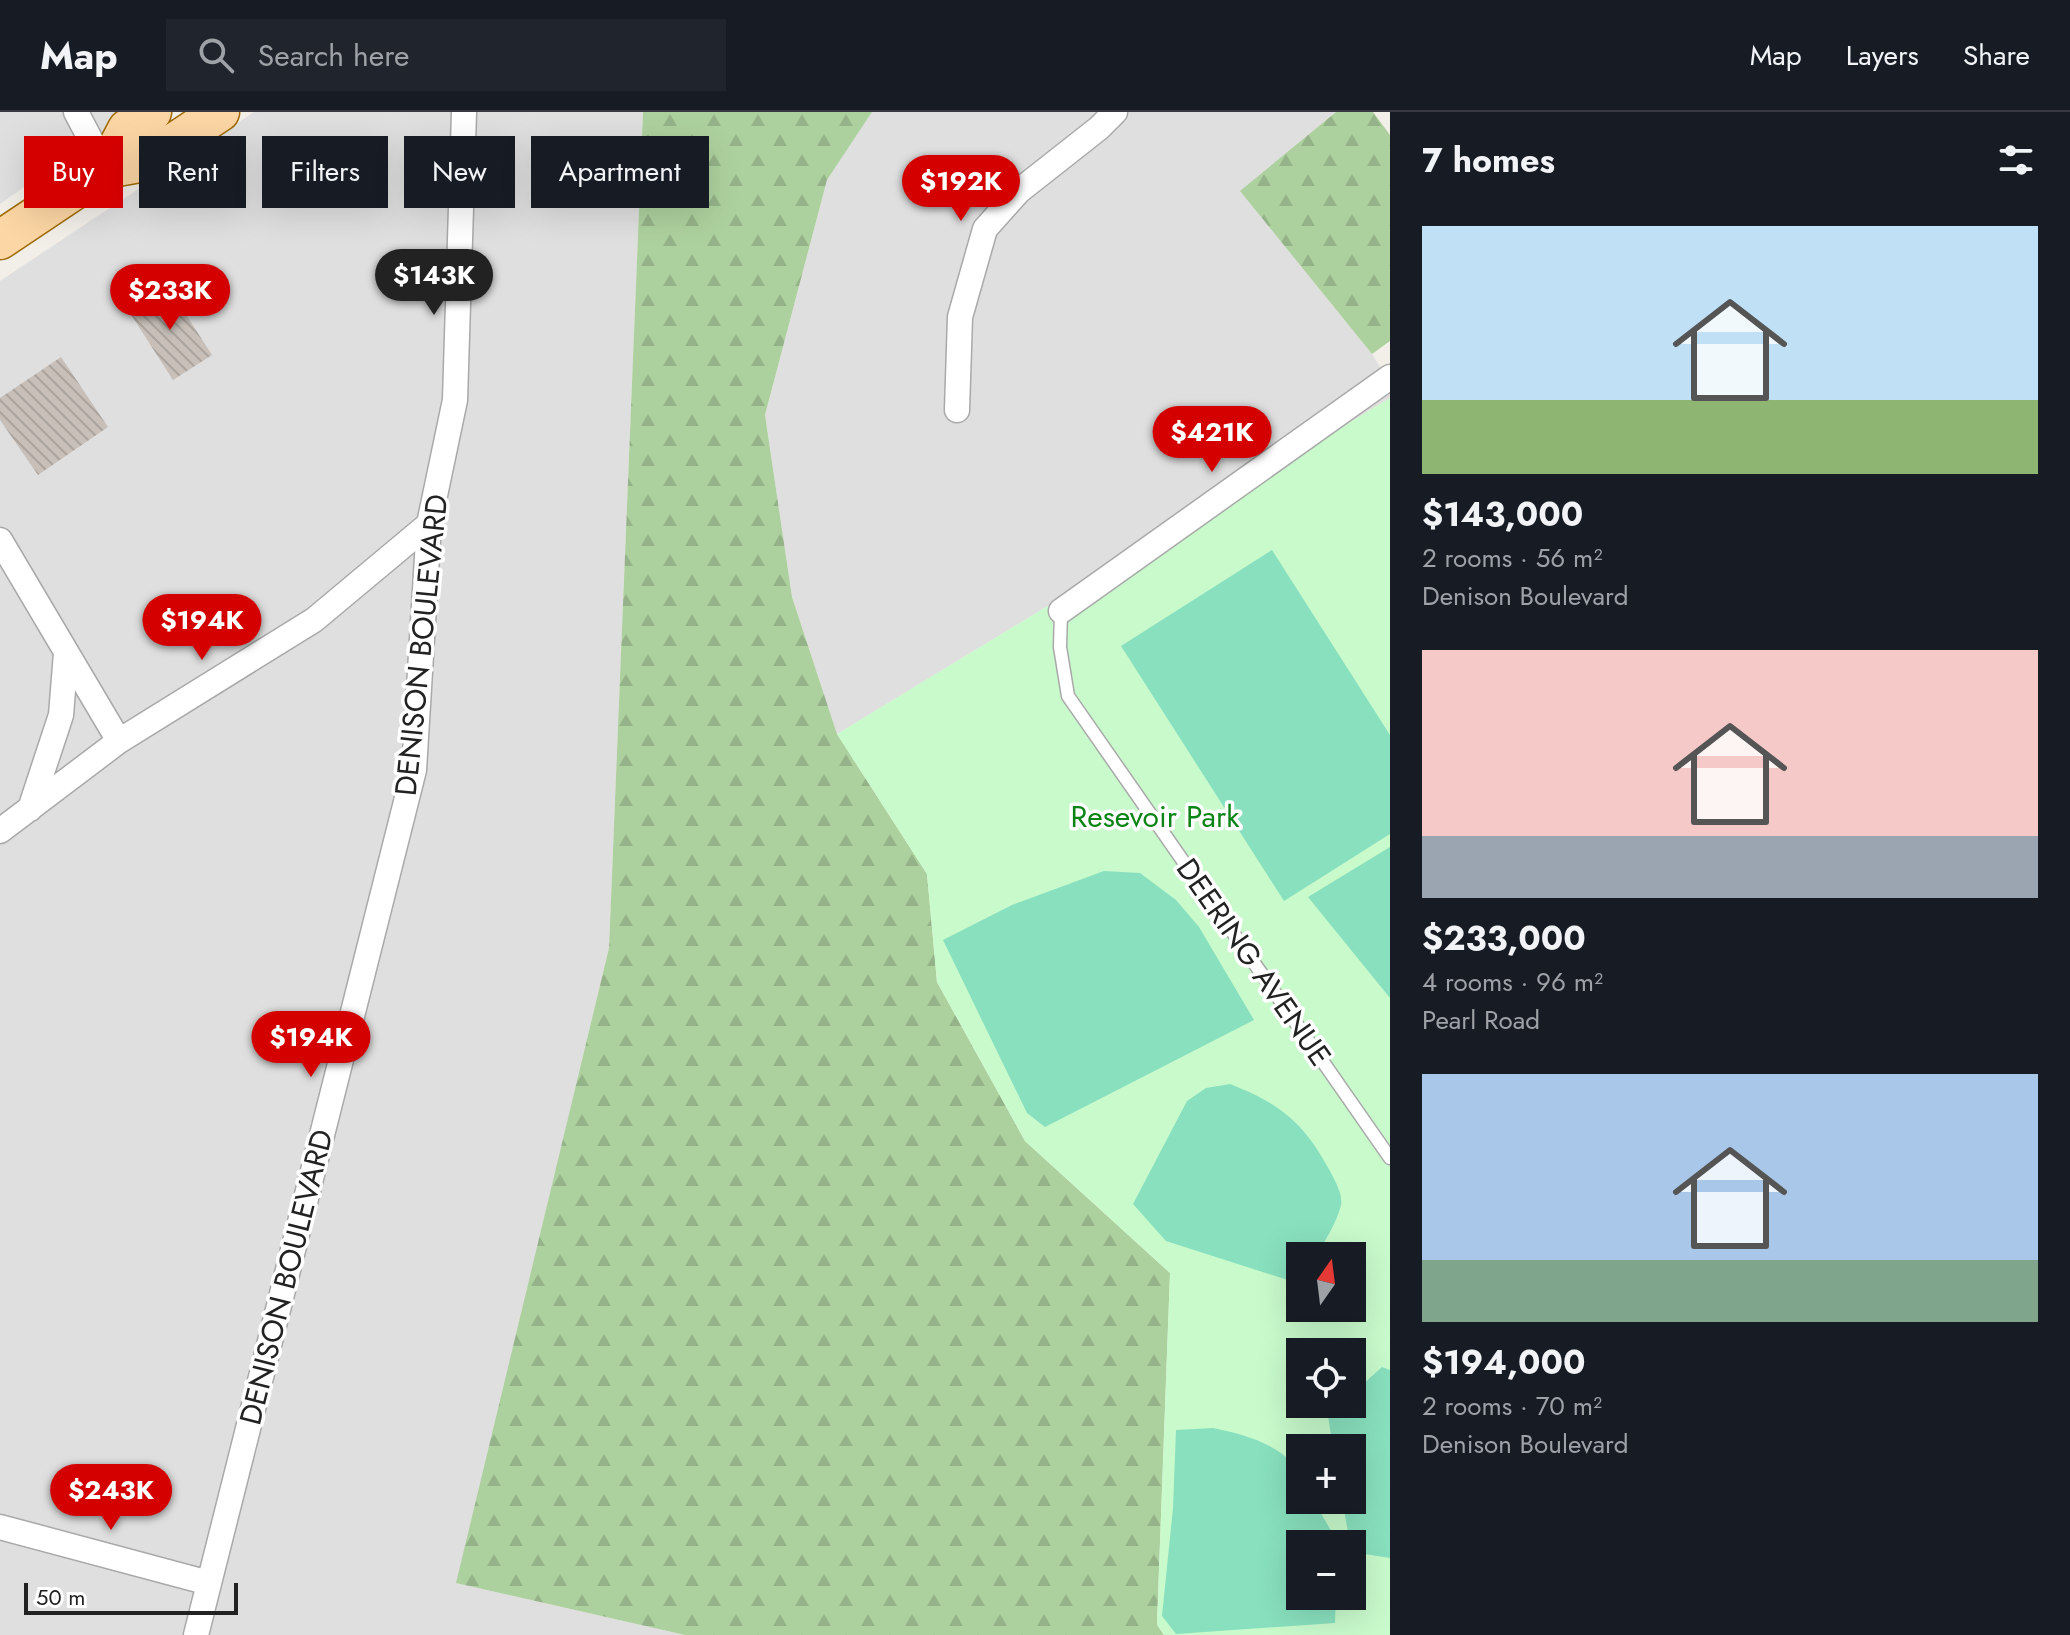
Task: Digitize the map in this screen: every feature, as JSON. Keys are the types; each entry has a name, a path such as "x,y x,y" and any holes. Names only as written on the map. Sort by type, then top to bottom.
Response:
{"main road":[{"path":"123,137 127,129 152,112"},
{"path":"123,166 145,162 220,112"},
{"path":"0,240 48,208"}],"street":[{"path":"76,112 89,136"},
{"name":"DENISON BOULEVARD","path":"196,1635 414,770 429,524 455,400 464,112"},
{"path":"957,410 960,317 985,229 1019,191 1115,112"},
{"name":"DEERING AVENUE","path":"1061,611 1390,377"},
{"path":"0,831 119,741 314,620 429,524"},
{"path":"0,540 119,741"},
{"path":"29,809 61,715 66,653"},
{"path":"0,1527 209,1583"}],"lane":[{"name":"DEERING AVENUE","path":"1061,611 1060,647 1068,696 1390,1158"}],"shaded area":[{"path":"0,112 131,112 97,136 24,136 24,187 0,204"},
{"path":"254,112 643,112 642,136 531,136 531,208 639,208 609,948 457,1583 685,1635 0,1635 0,281 110,208 123,208 123,199 139,189 139,208 246,208 246,136 218,136"},
{"path":"872,112 1336,112 1241,192 1372,354 1390,383 1390,398 837,734 792,597 765,415 827,180"}],"green space":[{"path":"643,112 872,112 827,180 765,415 792,597 837,734 927,874 937,982 1025,1141 1170,1273 1157,1624 1164,1635 685,1635 456,1583 609,948 639,208 709,208 709,136 642,136"},
{"path":"1336,112 1373,112 1390,135 1390,341 1372,354 1240,191"},
{"name":"Resevoir Park","path":"1390,398 1390,1635 1164,1635 1157,1625 1170,1273 1025,1141 937,982 927,874 837,734"},
{"path":"1272,550 1390,735 1390,834 1284,901 1121,646"},
{"path":"1390,847 1390,998 1308,897"},
{"path":"1104,871 1140,873 1176,900 1199,927 1254,1020 1045,1127 1027,1113 943,940 1012,905"},
{"path":"1230,1084 1263,1099 1289,1117 1311,1140 1340,1192 1339,1211 1324,1242 1286,1242 1286,1280 1166,1241 1133,1204 1187,1101 1206,1088"},
{"path":"1382,1367 1390,1370 1390,1558 1366,1554 1366,1530 1348,1530 1345,1514 1366,1514 1366,1434 1331,1434 1328,1418 1366,1418 1366,1381"},
{"path":"1213,1428 1238,1434 1265,1444 1286,1457 1286,1514 1321,1514 1331,1530 1286,1530 1286,1610 1335,1610 1335,1623 1176,1634 1162,1616 1173,1508 1176,1430"}],"building":[{"path":"167,285 212,355 173,380 128,310"},
{"path":"61,357 108,427 38,475 0,420 0,398"}]}
